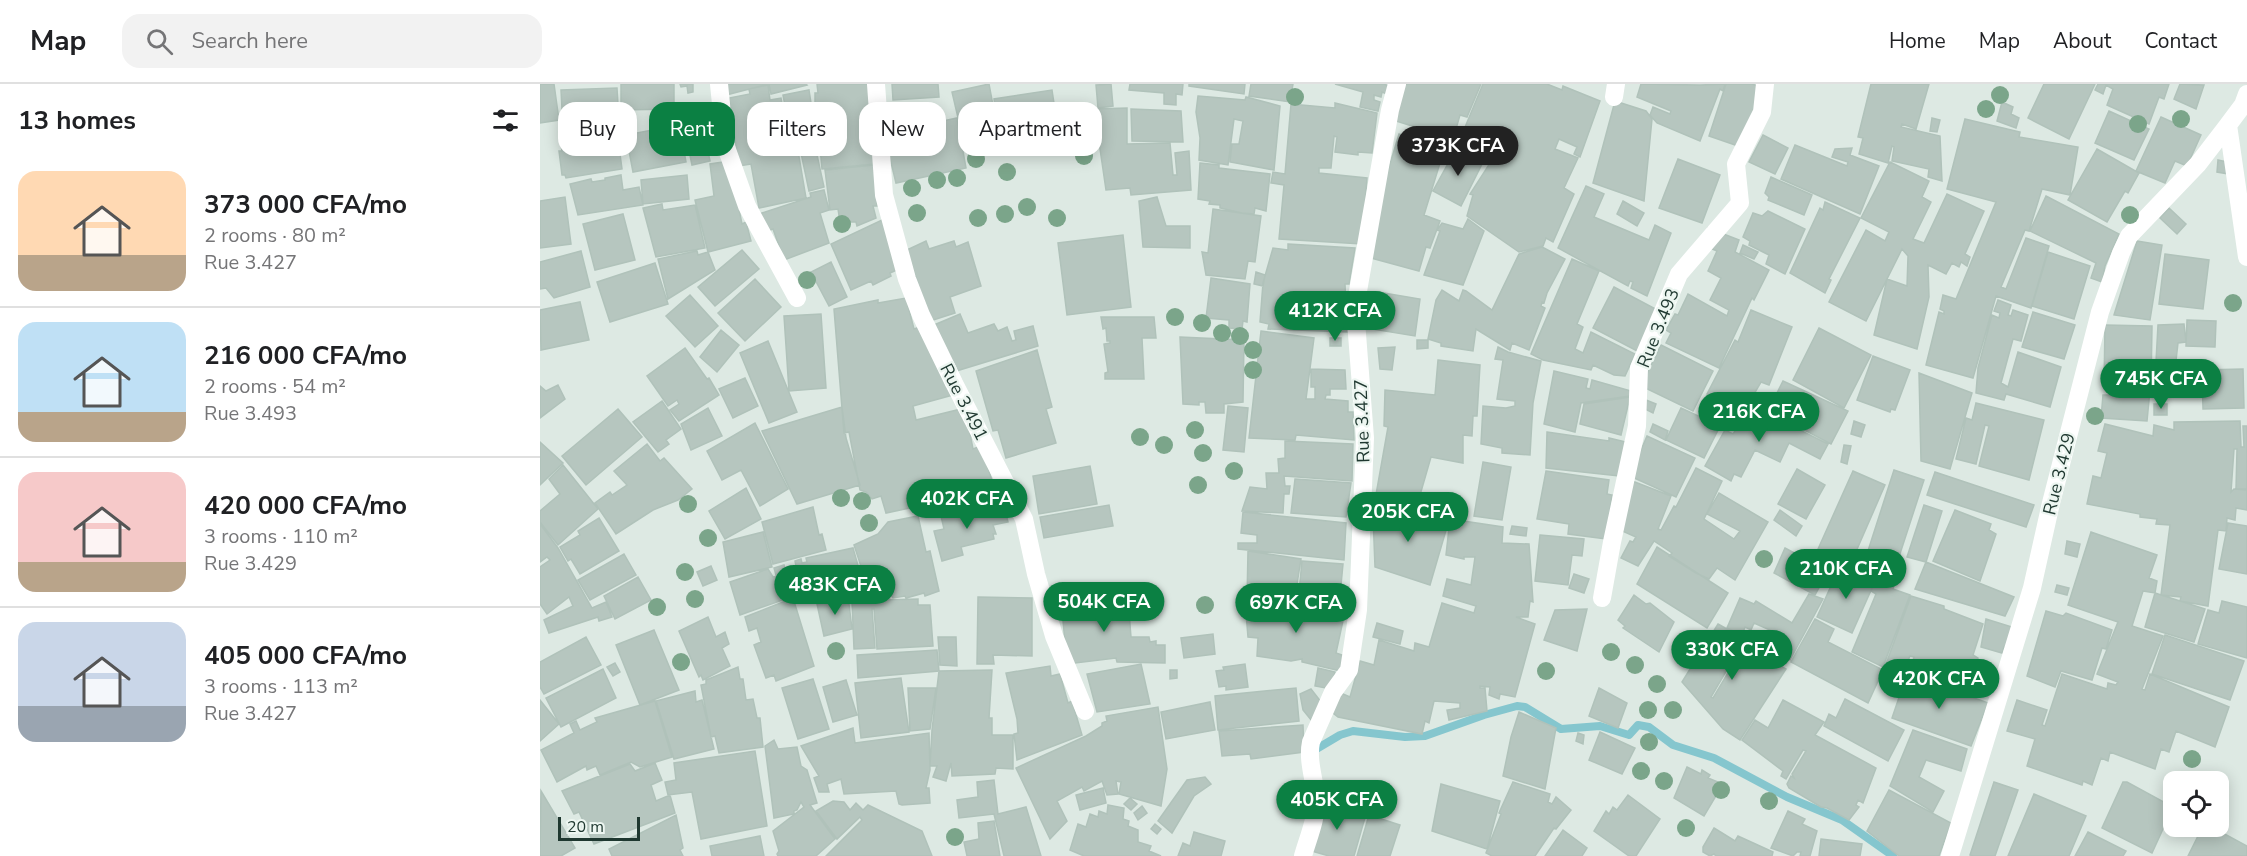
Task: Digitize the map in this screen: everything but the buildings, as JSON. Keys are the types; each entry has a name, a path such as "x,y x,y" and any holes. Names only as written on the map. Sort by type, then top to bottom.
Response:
{"street":[{"path":"719,84 725,144 747,206 797,298"},
{"name":"Rue 3.491","path":"876,84 884,195 907,279 940,354 1024,519 1036,574 1054,636 1085,711"},
{"name":"Rue 3.427","path":"1303,856 1316,814 1309,750 1333,692 1349,670 1358,610 1365,438 1355,308 1390,110 1397,84"},
{"name":"Rue 3.493","path":"1602,598 1636,426 1640,368 1679,274 1740,203 1736,164 1762,112 1765,84"},
{"name":"Rue 3.429","path":"1950,856 2026,610 2100,312 2121,253 2137,227 2198,165 2243,105 2247,94"},
{"path":"2228,124 2247,257"}],"waterway":[{"path":"1313,751 1340,735 1353,731 1405,737 1425,736 1517,706 1525,707 1561,729 1600,726 1629,735 1638,725 1649,727 1673,745 1714,758 1787,797 1842,820 1893,856"}]}
